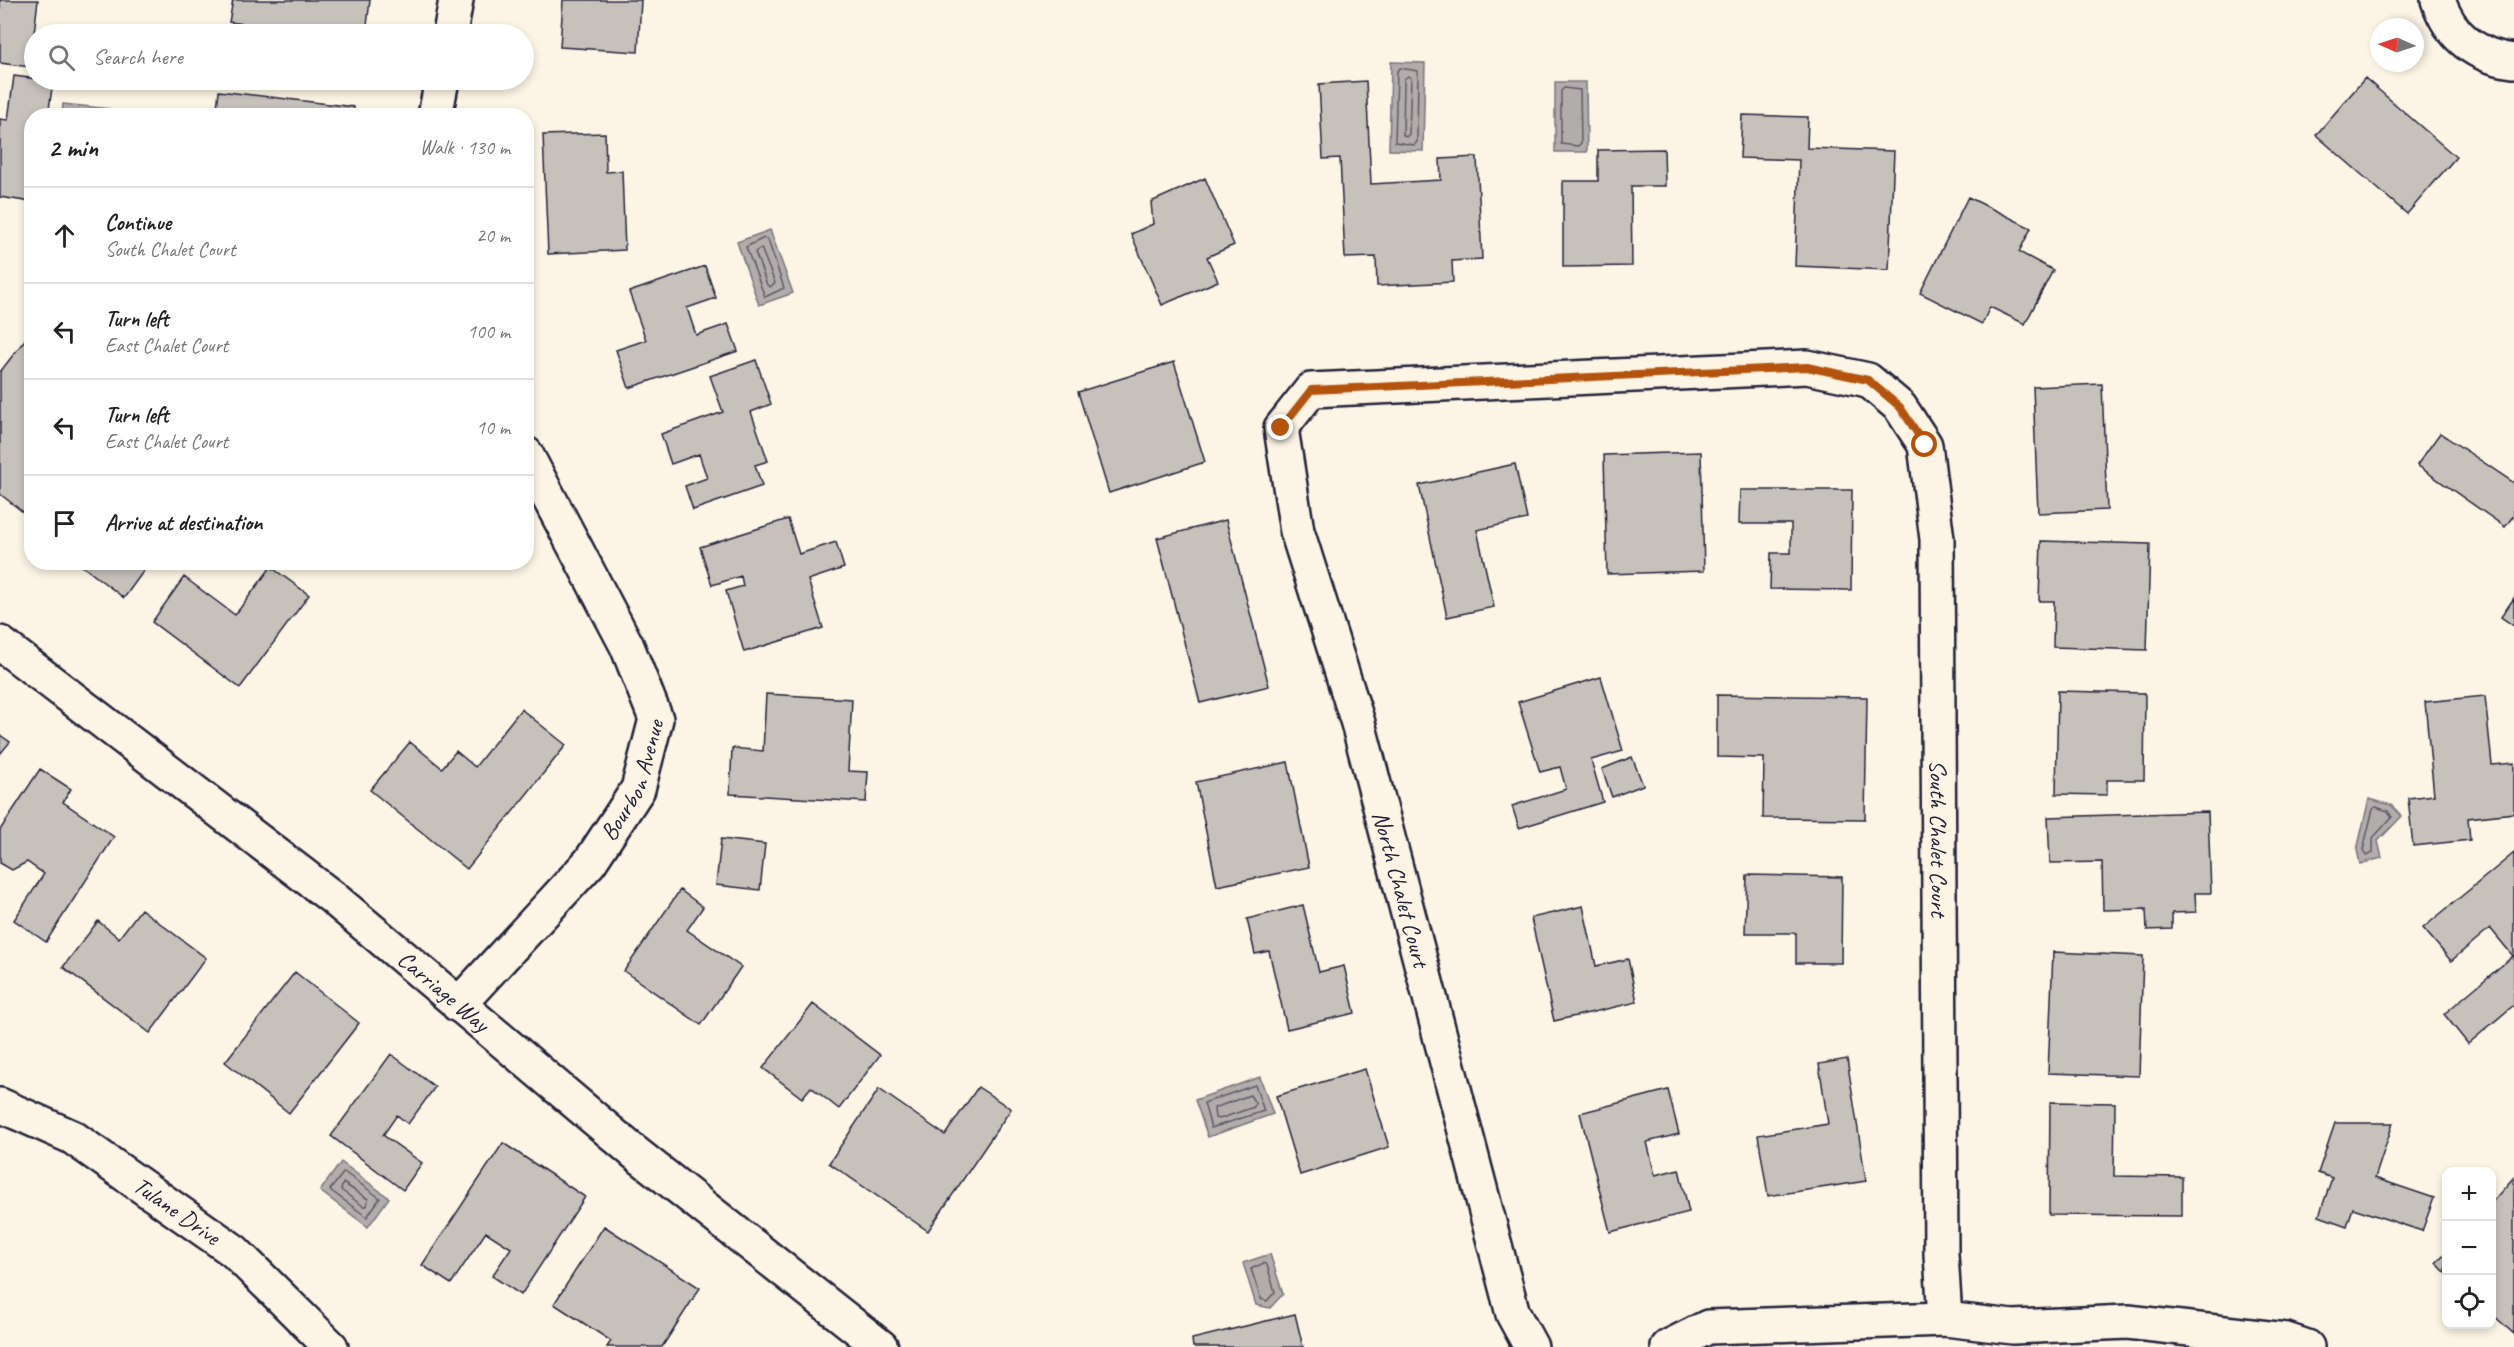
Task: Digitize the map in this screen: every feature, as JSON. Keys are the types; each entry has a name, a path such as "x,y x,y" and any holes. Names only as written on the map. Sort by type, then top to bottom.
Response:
{"street":[{"path":"452,24 456,0"},
{"path":"2438,0 2444,19 2465,44 2494,59 2514,61"},
{"path":"437,108 440,90"},
{"name":"South Chalet Court","path":"1281,428 1311,390 1807,367 1868,380 1900,407 1925,445 1937,539 1941,1254 1945,1319"},
{"name":"North Chalet Court","path":"1281,428 1297,531 1358,723 1513,1314 1531,1347"},
{"name":"Bourbon Avenue","path":"458,1005 590,862 638,789 656,719 627,646 534,469"},
{"name":"Carriage Way","path":"0,643 332,897 634,1152 881,1347"},
{"name":"Tulane Drive","path":"0,1104 72,1137 234,1251 331,1347"},
{"path":"1668,1347 1708,1327 1945,1319 2013,1328 2128,1322 2286,1340 2307,1347"}],"water":[{"path":"1391,62 1425,63 1423,151 1389,150"},
{"path":"1555,82 1586,82 1587,152 1555,152"},
{"path":"63,104 101,108 63,108"},
{"path":"770,230 793,293 759,305 737,242"},
{"path":"2369,799 2391,805 2402,816 2378,841 2382,858 2360,864 2357,850"},
{"path":"1260,1077 1273,1114 1208,1137 1195,1100"},
{"path":"341,1162 389,1198 368,1227 320,1191"},
{"path":"1270,1254 1283,1294 1270,1308 1256,1305 1243,1263"}],"building":[{"path":"0,0 38,0 35,24 24,24 24,66 0,63"},
{"path":"233,0 370,0 367,24 229,22"},
{"path":"563,0 641,0 638,52 560,47"},
{"path":"14,76 24,77 24,90 52,90 49,108 24,108 24,201 0,197 0,119 8,120"},
{"path":"2365,78 2456,157 2407,214 2316,135"},
{"path":"1366,81 1371,184 1441,180 1440,159 1477,157 1482,259 1452,261 1453,282 1377,286 1376,257 1345,258 1340,158 1323,159 1319,84"},
{"path":"219,91 354,107 354,108 217,108"},
{"path":"1742,115 1808,117 1807,148 1894,151 1889,270 1795,266 1799,160 1740,158"},
{"path":"605,133 606,172 622,171 625,250 548,254 543,135"},
{"path":"1664,149 1665,186 1631,186 1632,266 1563,267 1563,181 1598,181 1598,150"},
{"path":"1205,178 1234,245 1207,257 1218,281 1162,305 1131,234 1153,224 1151,202"},
{"path":"1968,197 2031,228 2019,252 2053,270 2025,324 1990,307 1982,324 1920,293"},
{"path":"705,266 716,298 687,308 696,335 728,324 738,351 629,388 616,350 646,340 629,292"},
{"path":"24,341 23,512 0,494 0,372"},
{"path":"756,360 771,404 751,412 768,461 755,465 762,486 693,510 685,486 707,478 699,454 671,464 661,434 723,412 710,376"},
{"path":"1174,362 1205,462 1109,493 1078,392"},
{"path":"2102,384 2107,510 2038,513 2033,387"},
{"path":"2440,433 2514,483 2514,515 2505,527 2417,465"},
{"path":"1701,452 1704,571 1607,574 1604,455"},
{"path":"1515,464 1527,519 1477,530 1494,607 1447,617 1419,485"},
{"path":"1740,490 1852,490 1851,590 1770,589 1771,553 1791,553 1791,524 1739,524"},
{"path":"788,519 799,554 836,542 844,568 808,580 823,628 744,652 726,591 743,586 741,576 712,585 700,547"},
{"path":"1226,520 1269,686 1200,703 1157,538"},
{"path":"2041,541 2150,544 2147,650 2053,647 2054,601 2039,601"},
{"path":"87,570 144,570 124,598"},
{"path":"269,570 275,570 309,595 240,688 152,622 184,577 235,615"},
{"path":"2514,598 2514,626 2501,617"},
{"path":"1601,677 1623,751 1591,760 1603,802 1519,828 1512,806 1566,789 1560,767 1540,772 1518,702"},
{"path":"2058,691 2145,693 2144,780 2107,780 2107,795 2056,794"},
{"path":"766,694 852,699 848,771 868,772 866,802 730,794 732,748 763,751"},
{"path":"1717,695 1867,697 1865,819 1763,818 1764,758 1717,757"},
{"path":"2485,696 2492,765 2514,763 2514,813 2468,818 2470,840 2413,846 2408,798 2434,795 2425,702"},
{"path":"521,709 566,745 467,869 370,790 410,742 442,768 456,751 475,767"},
{"path":"0,735 10,742 0,754"},
{"path":"1632,757 1643,785 1612,797 1602,769"},
{"path":"1288,762 1309,867 1217,886 1196,782"},
{"path":"40,769 71,789 63,802 114,837 46,942 14,920 44,874 27,862 12,870 0,863 0,830"},
{"path":"2208,812 2211,893 2195,893 2196,912 2172,913 2172,929 2147,930 2146,909 2103,910 2102,862 2050,863 2048,817"},
{"path":"721,839 765,844 760,890 716,885"},
{"path":"2514,853 2514,1005 2468,1044 2444,1014 2513,956 2490,928 2451,961 2423,928"},
{"path":"1747,875 1842,877 1841,963 1796,963 1796,933 1745,933"},
{"path":"680,890 703,907 687,930 741,967 701,1025 624,971"},
{"path":"1303,905 1319,972 1344,966 1355,1013 1287,1029 1269,951 1255,954 1247,919"},
{"path":"1583,906 1596,966 1628,959 1637,1002 1554,1021 1531,918"},
{"path":"141,909 206,958 150,1033 63,967 98,921 119,938"},
{"path":"2053,952 2143,956 2139,1076 2048,1073"},
{"path":"295,972 359,1023 289,1113 225,1062"},
{"path":"813,1004 880,1055 839,1109 811,1087 802,1098 763,1068"},
{"path":"391,1054 435,1087 408,1124 397,1115 383,1135 422,1163 403,1190 331,1136"},
{"path":"1847,1059 1866,1181 1768,1196 1758,1135 1828,1124 1819,1064"},
{"path":"1365,1069 1389,1147 1300,1175 1276,1096"},
{"path":"978,1087 1011,1109 928,1231 829,1163 879,1089 945,1135"},
{"path":"1668,1090 1679,1134 1647,1142 1655,1175 1679,1169 1689,1212 1610,1232 1580,1113"},
{"path":"2050,1102 2115,1103 2114,1176 2182,1177 2182,1216 2049,1215"},
{"path":"2335,1123 2393,1123 2375,1178 2434,1198 2422,1231 2353,1208 2347,1226 2319,1216 2332,1178 2318,1173"},
{"path":"503,1143 585,1197 521,1295 492,1276 511,1248 486,1232 451,1284 422,1265"},
{"path":"2514,1177 2514,1334 2496,1318 2496,1197"},
{"path":"604,1226 700,1288 662,1347 607,1347 611,1341 554,1304"},
{"path":"2442,1256 2442,1269 2436,1263"},
{"path":"1295,1314 1303,1347 1193,1347 1192,1339"}],"route":[{"path":"1281,428 1311,390 1807,367 1868,380 1900,407 1925,445"}]}
